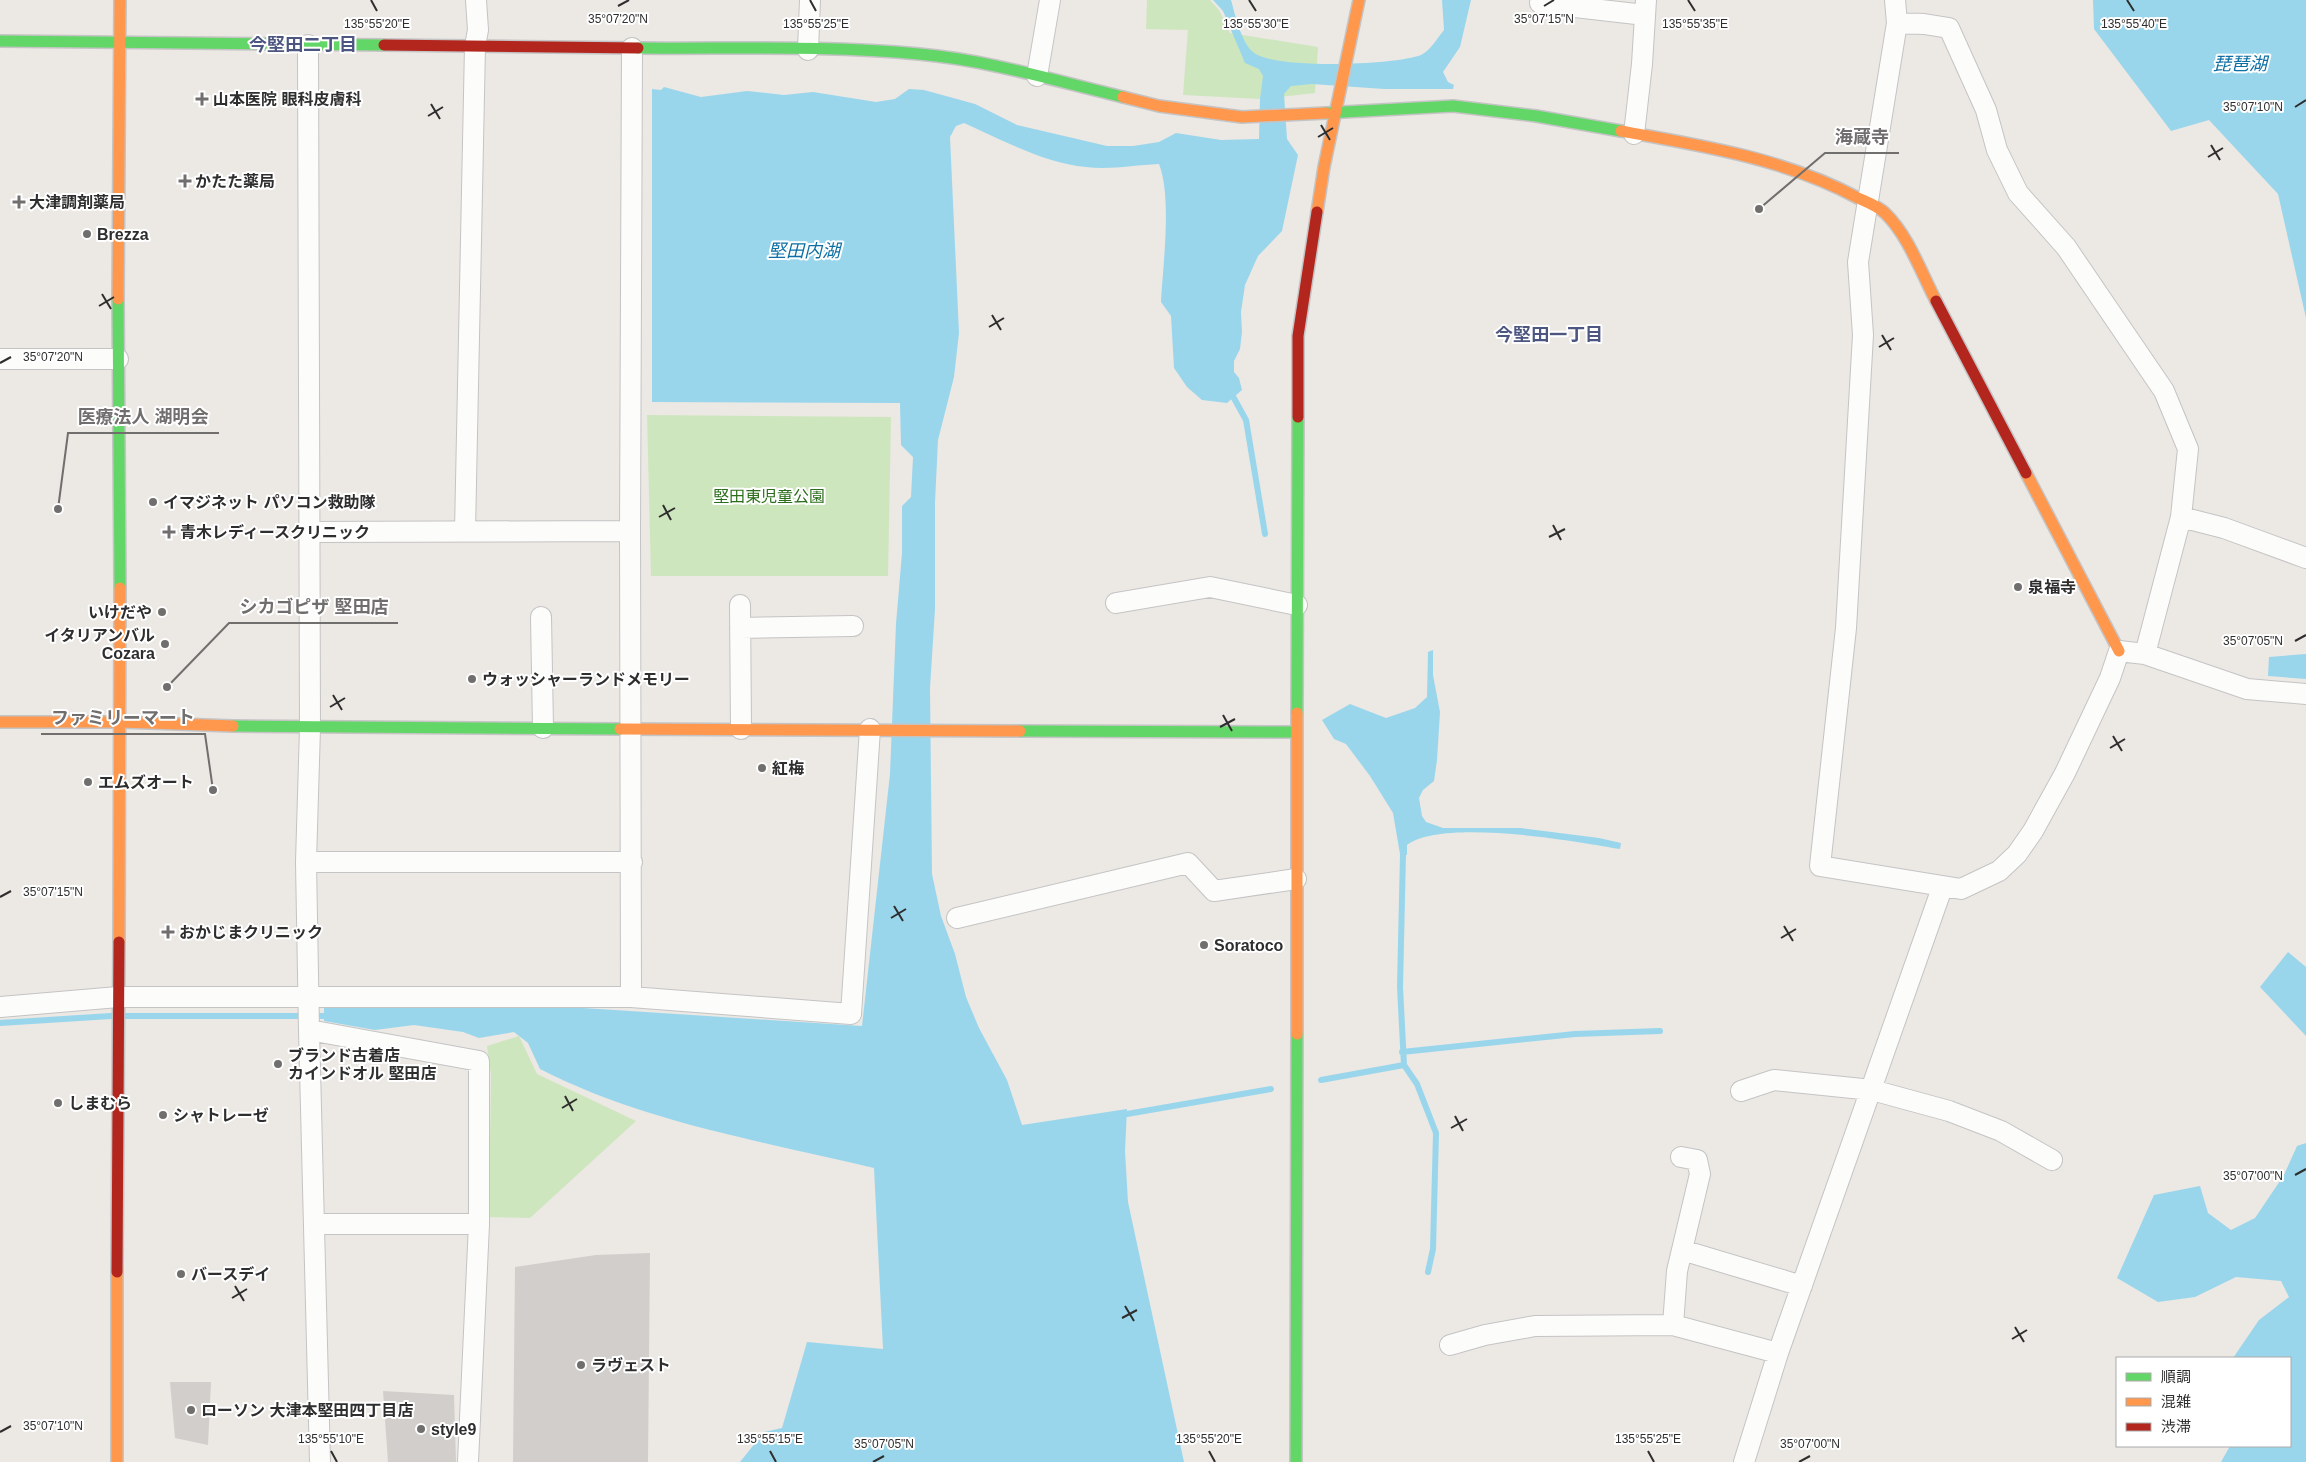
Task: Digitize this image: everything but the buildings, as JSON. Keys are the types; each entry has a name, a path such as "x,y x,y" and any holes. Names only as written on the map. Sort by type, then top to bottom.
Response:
{"street":[{"path":"117,1462 118,998 121,722 118,359 120,0"},
{"path":"465,532 475,46 478,30 476,0"},
{"path":"808,50 810,0"},
{"path":"1037,76 1050,0"},
{"path":"1296,1462 1298,336 1335,112 1359,0"},
{"path":"0,41 808,50 919,54 979,62 1159,106 1242,117 1453,106 1536,116 1678,141 1767,162 1834,185 1868,202 1883,211 1896,226 2119,651 2110,678 2065,773 2033,831 2017,854 1999,871 1961,889 1942,888 1820,866 1846,628 1862,335 1858,262 1868,202 1898,23 1895,0"},
{"path":"1540,3 1646,8 1634,134"},
{"path":"1898,23 1924,24 1949,28 1986,110 1996,150 2018,194 2066,247 2164,392 2188,449 2181,517 2145,654"},
{"path":"308,45 310,728 306,862 308,1030 320,1462"},
{"path":"632,48 630,531 632,997"},
{"path":"0,359 118,359"},
{"path":"2181,517 2224,528 2306,558"},
{"path":"310,532 630,531"},
{"path":"1116,603 1210,587 1297,605"},
{"path":"740,605 741,729"},
{"path":"541,617 542,728"},
{"path":"740,628 854,626"},
{"path":"2119,651 2145,654 2247,689 2306,694"},
{"path":"0,722 121,722 310,728 944,729 1296,732"},
{"path":"0,1007 118,998 632,997 852,1014 880,729"},
{"path":"306,862 632,862"},
{"path":"957,918 1188,863 1214,891 1296,880"},
{"path":"1744,1462 1778,1353 1942,888"},
{"path":"308,1030 479,1062 479,1224 468,1462"},
{"path":"1741,1091 1774,1080 1872,1090 1949,1111 2001,1131 2052,1160"},
{"path":"1673,1325 1677,1272 1700,1174 1697,1160 1680,1156"},
{"path":"314,1224 479,1224"},
{"path":"1682,1250 1802,1286"},
{"path":"1450,1345 1485,1335 1535,1326 1673,1325 1778,1353"}],"green space":[{"path":"1147,0 1210,0 1219,10 1230,33 1318,47 1315,93 1260,99 1183,95 1188,30 1146,29"},
{"name":"堅田東児童公園","path":"647,415 891,417 888,576 651,576"},
{"path":"519,1036 537,1074 636,1121 530,1218 489,1217 491,1075 487,1046"}],"water":[{"name":"堅田内湖","path":"1213,0 1231,0 1242,35 1253,52 1265,58 1284,61 1335,64 1387,61 1421,55 1431,47 1444,30 1442,0 1471,0 1460,47 1443,72 1448,82 1454,85 1453,89 1384,89 1312,84 1291,86 1284,94 1287,139 1298,155 1282,231 1258,256 1245,285 1241,312 1242,332 1240,349 1234,361 1234,372 1239,378 1242,390 1227,403 1202,400 1187,387 1174,368 1171,316 1161,302 1166,212 1163,178 1159,164 1104,168 1070,165 1039,156 964,123 956,126 950,137 959,333 954,377 938,440 935,502 935,609 930,688 932,874 941,916 955,954 966,997 979,1028 1007,1080 1022,1125 1127,1109 1125,1151 1128,1202 1184,1462 740,1462 764,1432 782,1428 807,1342 883,1349 874,1168 746,1139 620,1103 540,1069 528,1043 514,1032 479,1038 463,1032 414,1025 375,1030 324,1021 324,1008 568,1007 862,1026 890,774 896,624 902,553 902,506 911,497 913,457 901,445 900,403 652,402 652,89 661,90 664,87 701,97 747,91 784,95 813,92 876,102 895,99 909,89 924,90 975,104 1017,125 1107,146 1133,146 1159,142 1176,133 1221,140 1259,139 1260,99 1263,76 1259,69 1245,63 1223,11"},
{"name":"琵琶湖","path":"2093,0 2306,0 2306,318 2278,194 2209,120 2171,131 2094,29"},
{"path":"1433,650 1433,675 1440,712 1434,781 1423,790 1419,798 1422,816 1426,822 1443,828 1521,828 1599,838 1621,843 1620,849 1542,837 1478,832 1449,833 1425,837 1407,845 1407,855 1400,854 1393,813 1370,776 1346,744 1334,739 1322,720 1350,704 1386,718 1415,708 1427,697 1428,652"},
{"path":"2306,654 2306,679 2268,676 2269,657"},
{"path":"2288,952 2306,967 2306,1036 2260,987"},
{"path":"2306,1143 2306,1462 2221,1462 2229,1447 2291,1447 2291,1357 2234,1357 2259,1320 2289,1297 2281,1281 2236,1277 2195,1297 2158,1302 2117,1278 2154,1195 2200,1186 2208,1213 2231,1230 2255,1218 2284,1175 2297,1146"}],"waterway":[{"path":"1230,391 1246,420 1265,534"},
{"path":"1321,1080 1404,1065 1400,987 1403,854"},
{"path":"0,1023 111,1016"},
{"path":"124,1016 331,1016"},
{"path":"1402,1052 1575,1034 1660,1031"},
{"path":"1404,1065 1417,1084 1436,1133 1433,1249 1428,1272"},
{"path":"1127,1114 1271,1089"}],"traffic: fast":[{"path":"0,41 384,45"},
{"path":"638,48 814,48 919,54 996,66 1123,97"},
{"path":"1326,113 1453,106 1536,116 1621,131"},
{"path":"118,299 120,588"},
{"path":"1297,713 1298,417"},
{"path":"233,726 620,729"},
{"path":"1020,731 1296,732"},
{"path":"1296,1462 1297,1034"}],"traffic: slow":[{"path":"118,299 120,0"},
{"path":"1317,212 1324,167 1359,0"},
{"path":"1123,97 1159,106 1242,117 1326,113"},
{"path":"1621,131 1712,148 1772,163 1830,184 1876,206 1885,213 1901,232 1914,254 1936,301"},
{"path":"2026,473 2119,651"},
{"path":"119,942 120,588"},
{"path":"1297,713 1297,1034"},
{"path":"0,722 121,722 233,726"},
{"path":"620,729 1020,731"},
{"path":"117,1272 117,1462"}],"traffic: jam":[{"path":"384,45 638,48"},
{"path":"1298,417 1298,336 1317,212"},
{"path":"1936,301 2026,473"},
{"path":"117,1272 119,942"}],"place":[{"name":"山本医院 眼科皮膚科","path":"202,99"},
{"name":"かたた薬局","path":"185,181"},
{"name":"大津調剤薬局","path":"19,202"},
{"name":"海蔵寺","path":"1759,209"},
{"name":"Brezza","path":"87,234"},
{"name":"イマジネット パソコン救助隊","path":"153,502"},
{"name":"医療法人 湖明会","path":"58,509"},
{"name":"青木レディースクリニック","path":"169,532"},
{"name":"泉福寺","path":"2018,587"},
{"name":"いけだや","path":"162,612"},
{"name":"イタリアンバル Cozara","path":"165,644"},
{"name":"ウォッシャーランドメモリー","path":"472,679"},
{"name":"シカゴピザ 堅田店","path":"167,687"},
{"name":"紅梅","path":"762,768"},
{"name":"エムズオート","path":"88,782"},
{"name":"ファミリーマート","path":"213,790"},
{"name":"おかじまクリニック","path":"168,932"},
{"name":"Soratoco","path":"1204,945"},
{"name":"ブランド古着店 カインドオル 堅田店","path":"278,1064"},
{"name":"しまむら","path":"58,1103"},
{"name":"シャトレーゼ","path":"163,1115"},
{"name":"バースデイ","path":"181,1274"},
{"name":"ラヴェスト","path":"581,1365"},
{"name":"ローソン 大津本堅田四丁目店","path":"191,1410"},
{"name":"style9","path":"421,1429"}],"district":[{"name":"今堅田二丁目","path":"303,45"},
{"name":"今堅田一丁目","path":"1549,335"}]}
